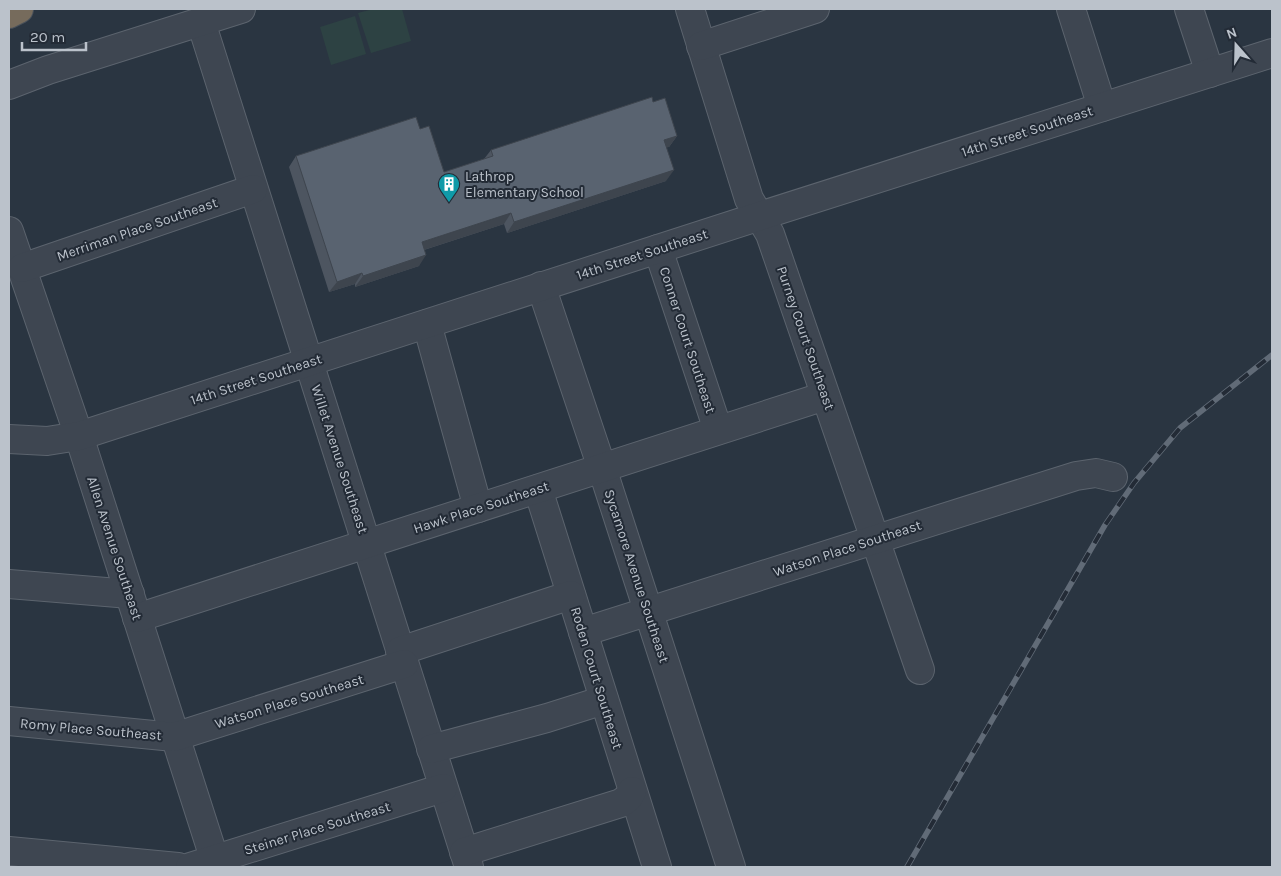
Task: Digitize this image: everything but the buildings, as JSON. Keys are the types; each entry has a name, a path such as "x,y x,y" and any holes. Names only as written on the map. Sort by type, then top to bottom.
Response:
{"highway":[{"path":"9,14 19,9"}],"street":[{"path":"9,85 48,70 241,9"},
{"name":"Purney Court Southeast","path":"690,9 749,199 770,234 920,670"},
{"path":"701,46 816,9"},
{"path":"1071,9 1102,107"},
{"path":"1190,9 1210,73"},
{"name":"Willet Avenue Southeast","path":"201,22 466,859"},
{"name":"14th Street Southeast","path":"9,438 47,441 79,436 541,286 1272,53"},
{"name":"Merriman Place Southeast","path":"22,268 253,189"},
{"name":"Allen Avenue Southeast","path":"9,231 79,436 174,737 207,865"},
{"name":"Conner Court Southeast","path":"658,249 718,430"},
{"name":"Sycamore Avenue Southeast","path":"541,286 731,867"},
{"path":"427,324 478,508"},
{"name":"Hawk Place Southeast","path":"9,584 133,606 367,544 825,396"},
{"name":"Watson Place Southeast","path":"583,632 1076,476 1096,473 1113,477"},
{"name":"Roden Court Southeast","path":"538,489 657,867"},
{"name":"Watson Place Southeast","path":"174,737 402,658 571,595"},
{"path":"431,749 547,718 604,700"},
{"name":"Romy Place Southeast","path":"9,721 174,737"},
{"name":"Steiner Place Southeast","path":"207,865 444,788"},
{"path":"466,859 622,803 628,798 632,790"},
{"path":"9,852 76,862 178,867"}],"green space":[{"path":"373,9 402,9 411,41 371,53 358,13"},
{"path":"355,16 366,54 331,65 320,27"}],"railway":[{"path":"907,867 1105,525 1134,483 1180,428 1272,355"}],"place":[{"name":"Lathrop Elementary School","path":"449,203"}]}
